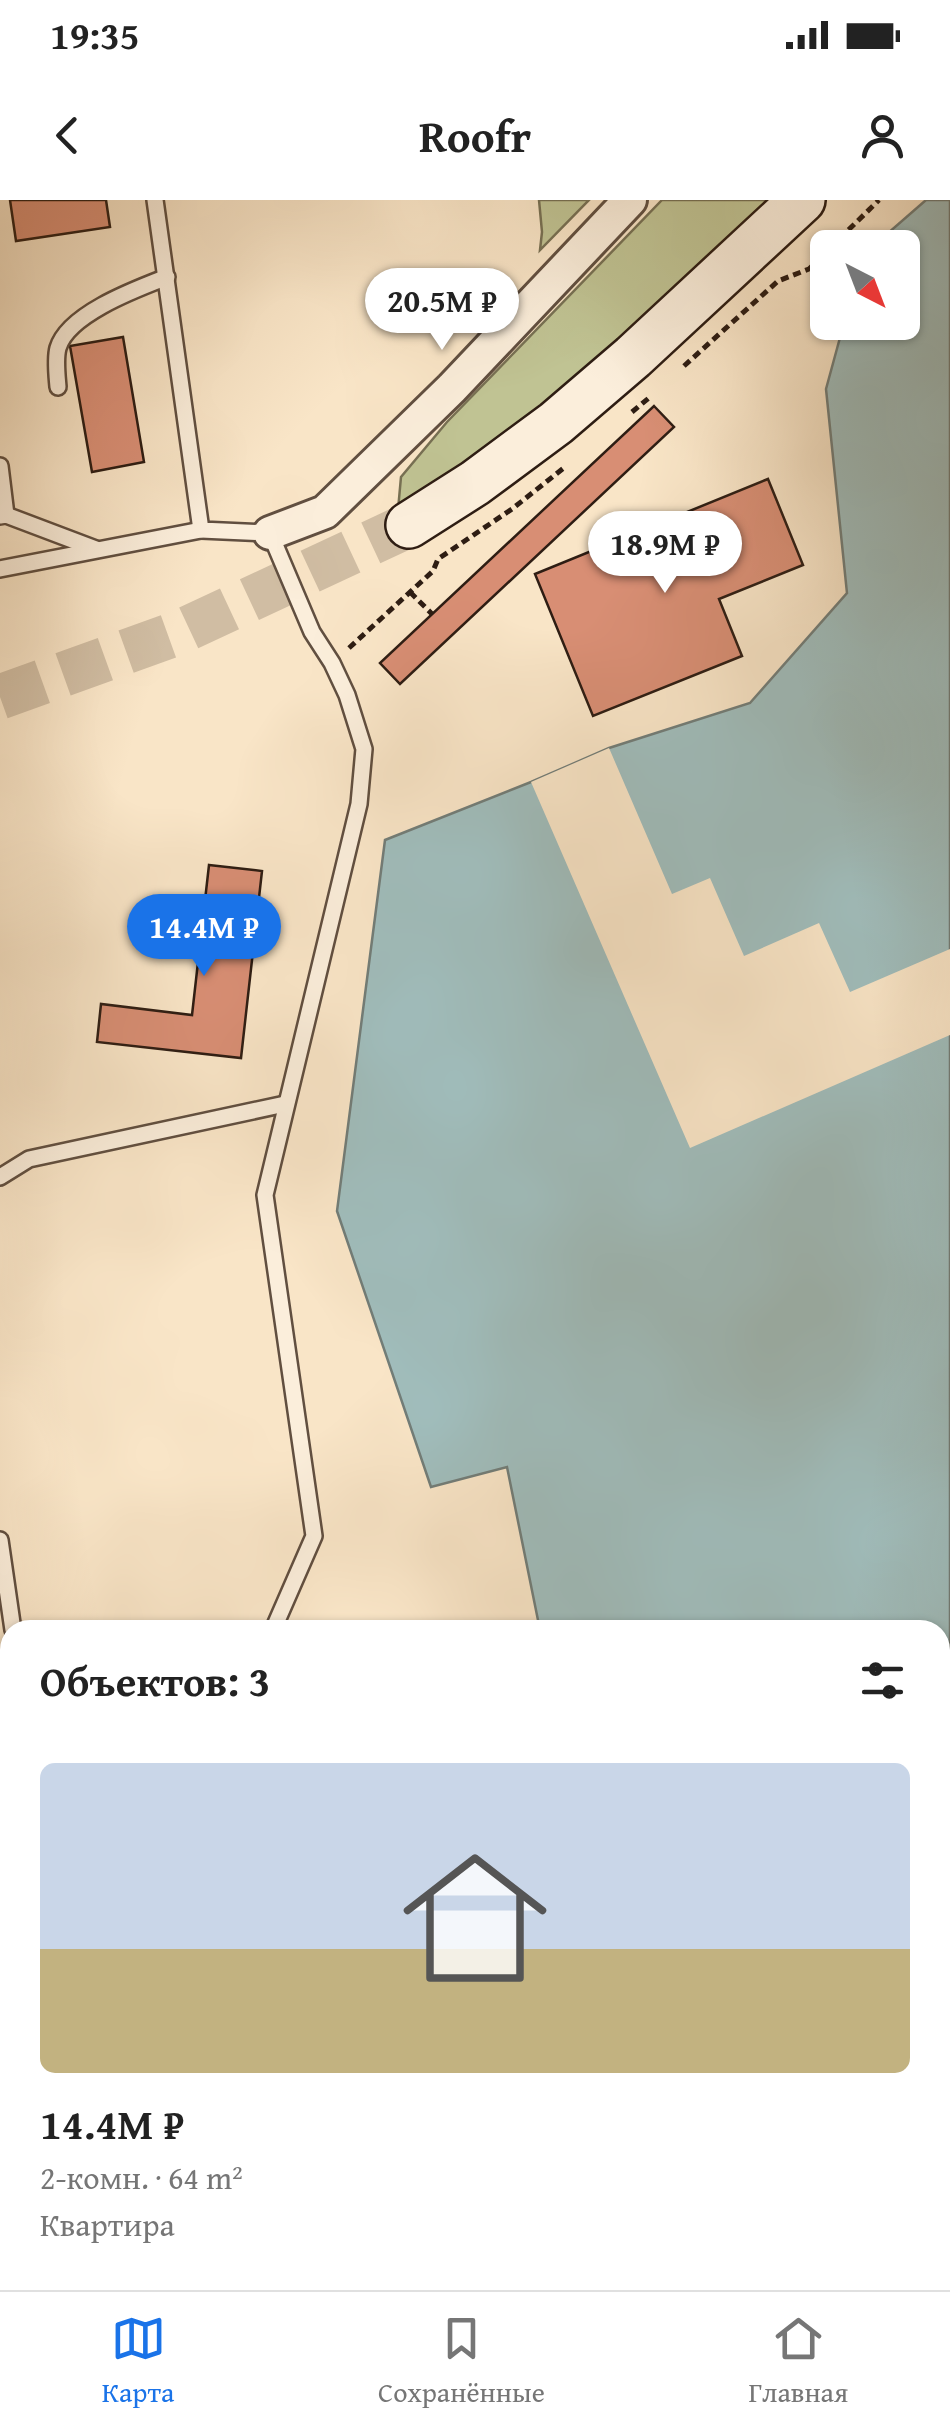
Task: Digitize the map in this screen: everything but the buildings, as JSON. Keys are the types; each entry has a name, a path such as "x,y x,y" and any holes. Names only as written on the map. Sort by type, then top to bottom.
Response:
{"street":[{"path":"270,533 325,512 452,388 630,200"},
{"path":"409,525 556,424 633,358 802,200"}],"lane":[{"path":"155,200 202,530"},
{"path":"58,387 58,349 66,332 98,307 166,277"},
{"path":"0,466 3,515 100,551"},
{"path":"0,569 202,530 270,533 312,632 347,695 364,749 358,804 265,1195 314,1536 277,1620"},
{"path":"0,1177 29,1159 285,1104"},
{"path":"0,1540 12,1620"}],"path":[{"path":"848,230 879,200"},
{"path":"332,663 432,571 438,559"},
{"path":"410,592 432,614"}],"green space":[{"path":"539,200 589,200 540,250 542,232"},
{"path":"662,200 773,200 725,248 501,445 398,510 401,477 447,422"}],"water":[{"path":"926,200 950,200 950,1620 538,1620 507,1467 431,1487 337,1211 385,840 609,748 750,703 847,593 826,389 839,340 920,340 920,230 892,230"}],"pier":[{"path":"609,748 672,894 710,878 744,956 819,923 850,992 950,949 950,1035 690,1148 531,782"}],"tunnel":[{"path":"0,697 178,633 409,525"}]}
